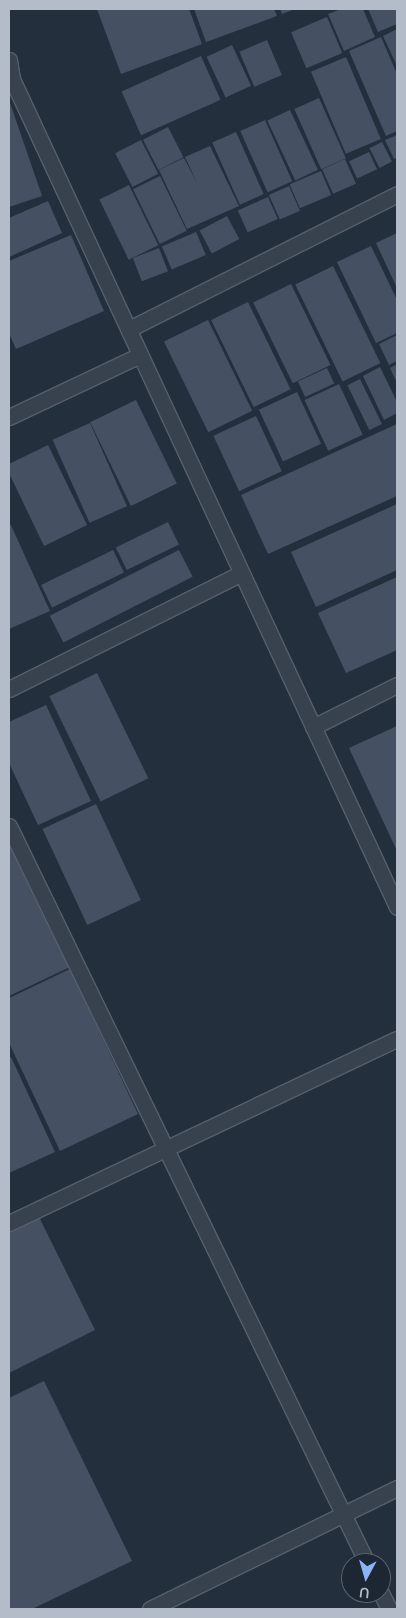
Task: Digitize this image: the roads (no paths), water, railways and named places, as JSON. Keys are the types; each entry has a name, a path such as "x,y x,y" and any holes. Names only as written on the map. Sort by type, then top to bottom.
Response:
{"lane":[{"path":"9,60 12,79 397,907"},
{"path":"129,329 397,194"},
{"path":"9,418 140,355"},
{"path":"9,688 242,573"},
{"path":"313,727 397,685"},
{"path":"9,826 362,1553"},
{"path":"9,1223 166,1151 397,1039"},
{"path":"150,1609 397,1488"}]}
